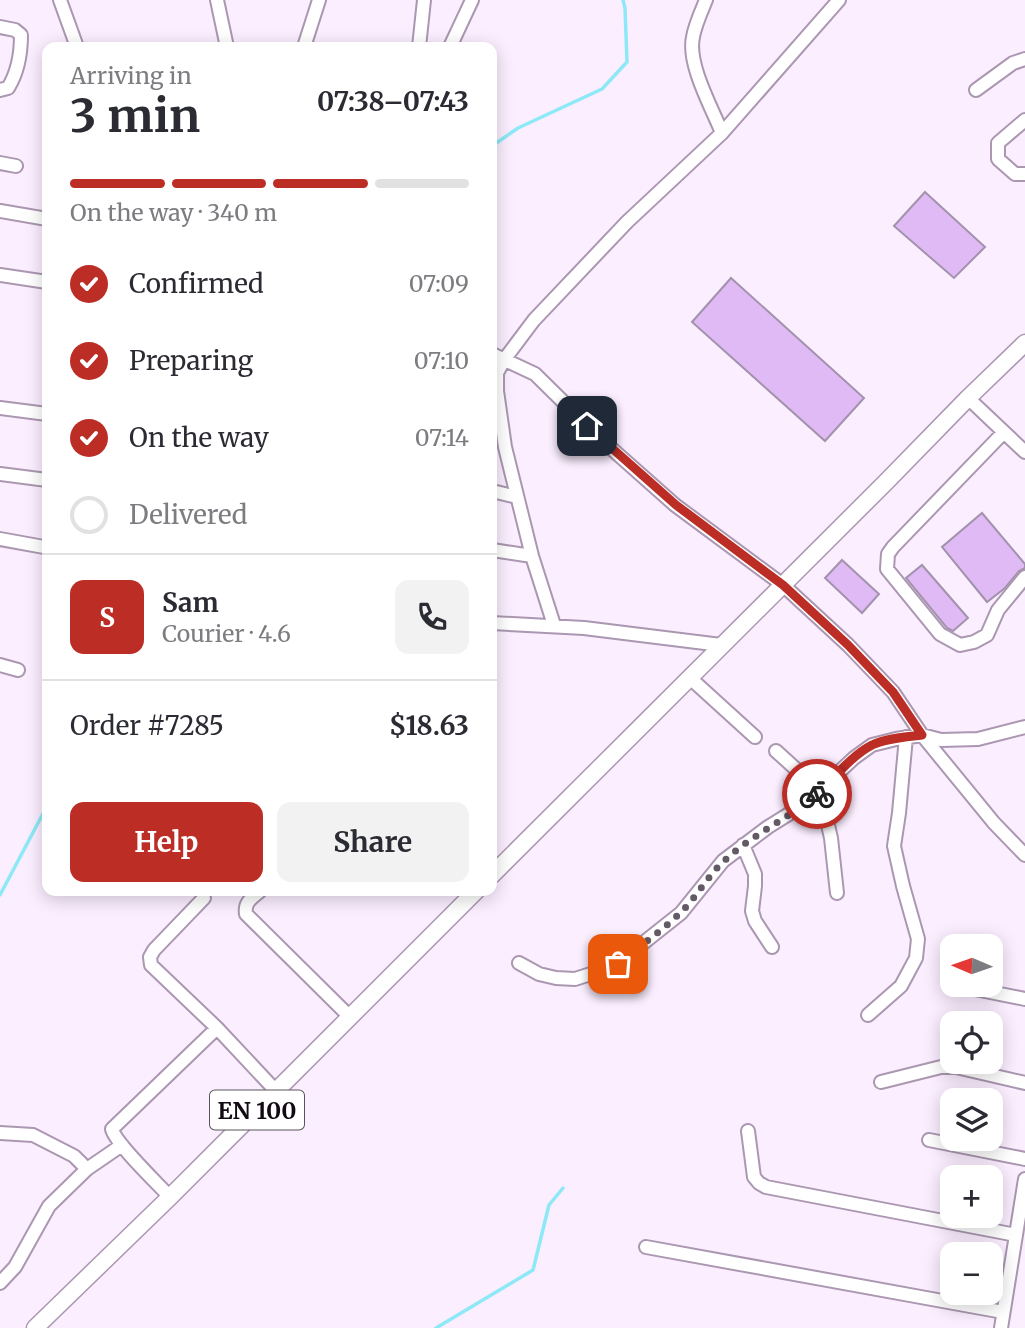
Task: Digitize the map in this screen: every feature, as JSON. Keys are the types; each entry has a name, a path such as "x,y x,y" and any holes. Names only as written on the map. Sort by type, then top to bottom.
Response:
{"main road":[{"path":"497,870 1025,343"},
{"name":"EN 100","path":"35,1328 170,1197 469,896"}],"street":[{"path":"61,0 75,42"},
{"path":"217,0 226,42"},
{"path":"305,42 319,0"},
{"path":"420,42 424,0"},
{"path":"452,42 472,0"},
{"path":"706,0 693,37 692,50 696,69 722,133"},
{"path":"554,625 517,497 498,447 498,357 618,231 722,133 839,0"},
{"path":"0,27 15,30 22,35 14,79 8,88 0,90"},
{"path":"976,90 1013,62 1025,59"},
{"path":"1025,120 998,144 998,159 1015,174 1025,174"},
{"path":"0,163 16,166"},
{"path":"0,211 42,218"},
{"path":"0,275 42,281"},
{"path":"498,357 535,374 604,442 676,505 783,585 848,645 893,692 922,735 994,823 1025,855"},
{"path":"968,398 1025,453"},
{"path":"0,408 42,413"},
{"path":"1004,432 893,547 888,554 887,569 940,634 960,645 987,635 998,610 1025,578"},
{"path":"0,474 42,479"},
{"path":"497,492 517,497"},
{"path":"0,538 42,547"},
{"path":"497,551 532,556"},
{"path":"497,622 554,625 721,645"},
{"path":"0,665 18,670"},
{"path":"689,677 755,737"},
{"path":"519,963 538,974 575,979 618,964 681,913 723,861 768,827 805,804 854,758 872,745 922,735 941,740 978,739 1025,727"},
{"path":"867,1015 901,985 916,958 918,939 894,846 906,737"},
{"path":"776,751 820,791 831,838 837,893"},
{"path":"743,845 755,874 752,911 755,921 772,947"},
{"path":"255,896 245,908 246,914 350,1017"},
{"path":"204,898 154,950 150,957 151,965 217,1028 276,1091"},
{"path":"1003,995 1025,999"},
{"path":"170,1197 122,1145 112,1129 217,1028"},
{"path":"881,1082 941,1067 956,1067 1025,1083"},
{"path":"748,1131 754,1177 766,1187 1016,1235"},
{"path":"0,1133 33,1135 74,1156 87,1169"},
{"path":"929,1140 1025,1159"},
{"path":"0,1283 15,1267 50,1206 87,1169 122,1145"},
{"path":"1001,1328 1025,1179"},
{"path":"646,1247 1003,1312"}],"building":[{"path":"925,192 985,247 954,278 894,226"},
{"path":"731,278 864,398 825,441 692,322"},
{"path":"982,513 1025,564 1025,568 1019,571 1005,588 987,602 942,547"},
{"path":"842,560 879,594 862,613 825,578"},
{"path":"922,565 968,618 953,631 947,628 906,578"}],"waterway":[{"path":"497,143 518,128 602,89 627,62 623,0"},
{"path":"0,895 42,815"},
{"path":"436,1328 533,1270 549,1205 563,1188"}],"way so far":[{"path":"618,964 681,913 723,861 817,794"}],"route":[{"path":"587,426 676,505 783,585 848,645 893,692 922,735 872,745 854,758 817,794"}]}
